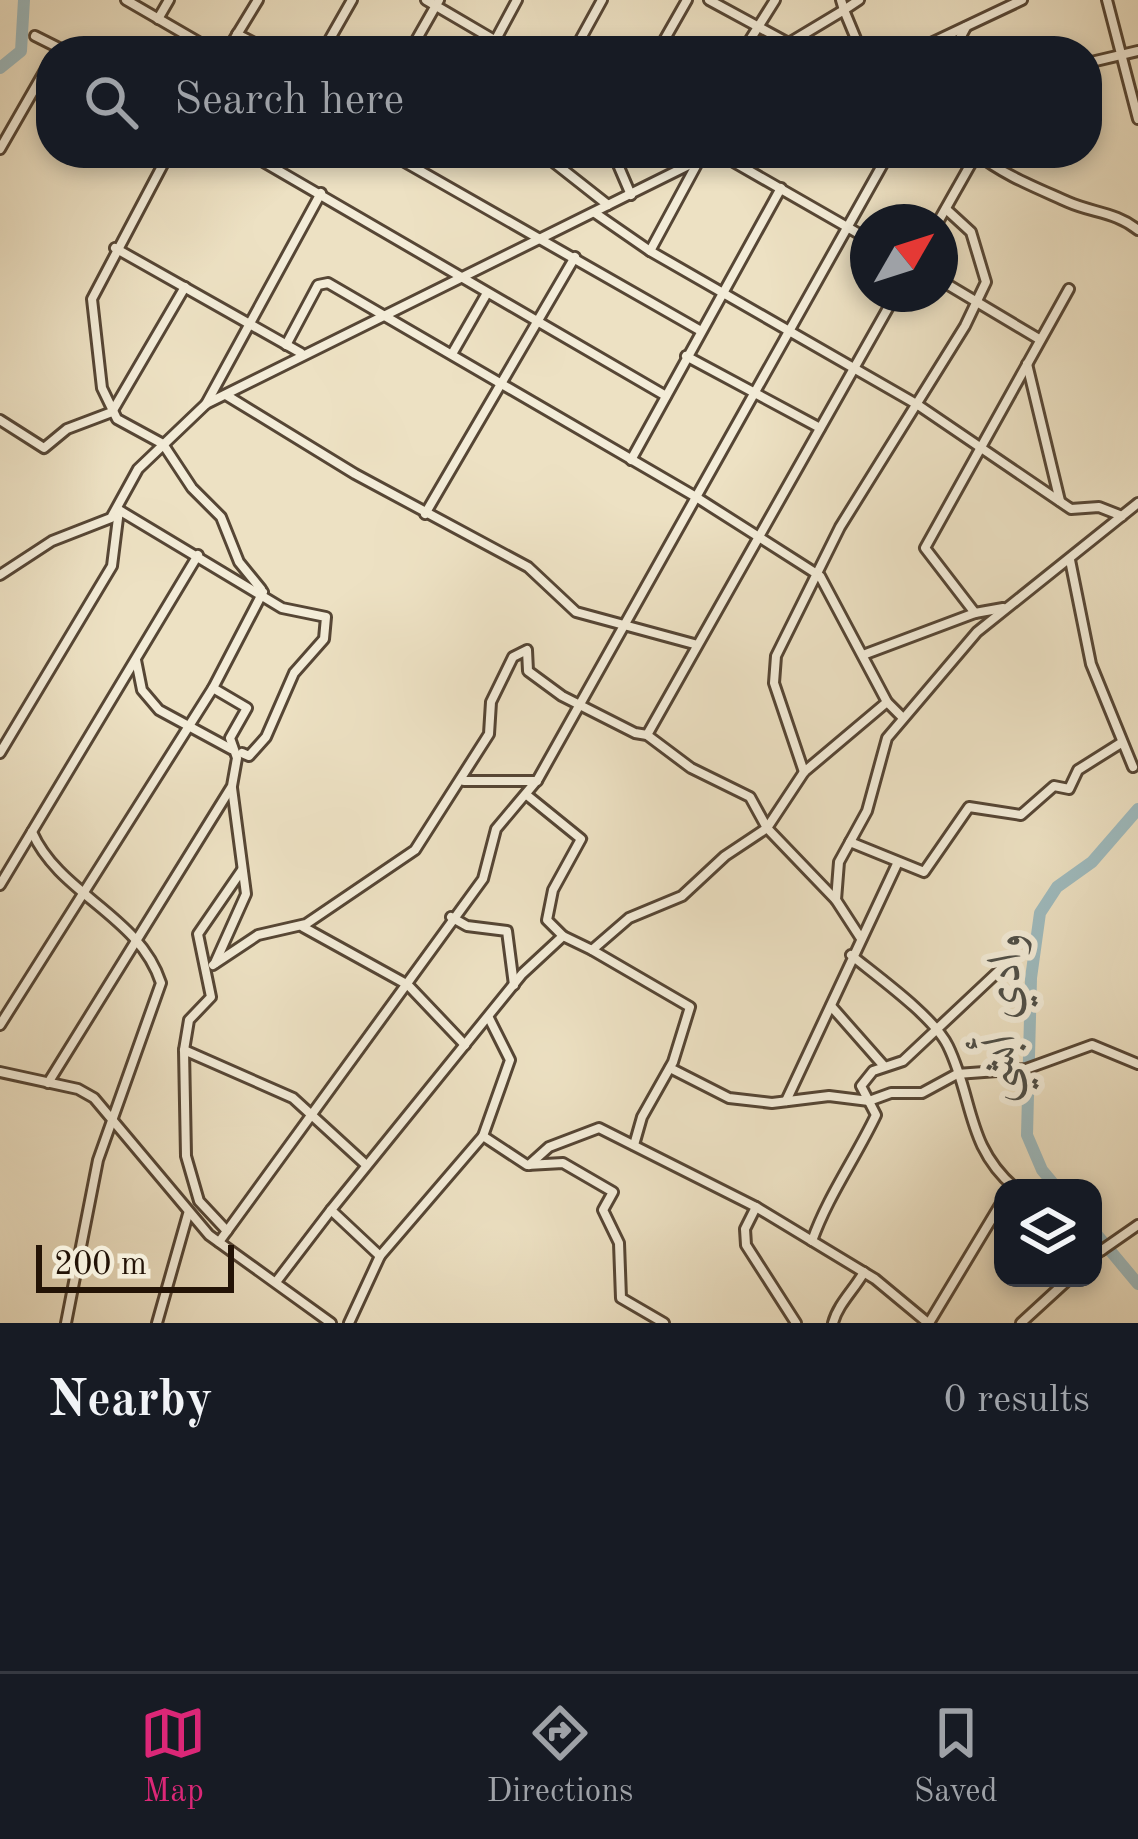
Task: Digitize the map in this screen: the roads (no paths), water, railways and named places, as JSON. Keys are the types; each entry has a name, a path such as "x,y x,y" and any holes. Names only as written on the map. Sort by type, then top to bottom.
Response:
{"street":[{"path":"126,0 188,36"},
{"path":"158,19 170,0"},
{"path":"241,36 237,34 257,0"},
{"path":"332,36 352,0"},
{"path":"498,36 517,0"},
{"path":"582,36 602,0"},
{"path":"667,36 687,0"},
{"path":"709,0 776,36"},
{"path":"751,36 775,0"},
{"path":"799,36 843,5 859,0"},
{"path":"946,36 1022,0"},
{"path":"1107,0 1138,119"},
{"path":"417,36 434,2 487,36"},
{"path":"843,5 855,36"},
{"path":"961,36 967,26"},
{"path":"1102,60 1138,52"},
{"path":"0,149 36,86"},
{"path":"160,168 92,298 102,388 112,412 164,444 192,488 226,523 239,562 263,592"},
{"path":"275,168 666,396"},
{"path":"416,168 701,331"},
{"path":"561,168 608,205"},
{"path":"620,168 631,195"},
{"path":"206,404 539,235 688,168"},
{"path":"650,251 695,168"},
{"path":"743,168 848,227"},
{"path":"219,1243 483,878 496,829 537,781 881,168"},
{"path":"949,204 969,168"},
{"path":"1000,168 1070,203 1120,217 1138,230"},
{"path":"631,460 781,188"},
{"path":"0,753 112,566 119,510 130,479 206,404 320,193"},
{"path":"593,212 650,251 918,405 1060,502 1122,516"},
{"path":"804,772 774,683 774,666 840,527 918,405 986,282 980,249 958,223"},
{"path":"115,248 302,354"},
{"path":"425,514 574,257"},
{"path":"286,345 321,283 386,314 696,496 820,575 887,702 903,718"},
{"path":"0,420 44,448 67,429 112,412 185,287"},
{"path":"975,613 926,548 1069,289"},
{"path":"958,290 1039,339"},
{"path":"452,354 487,292"},
{"path":"647,735 694,644 886,312"},
{"path":"686,356 820,428"},
{"path":"1027,362 1060,502"},
{"path":"226,395 425,514 528,567 576,612 694,644"},
{"path":"836,900 839,862 867,811 887,738 951,658 1138,503"},
{"path":"119,510 263,592 282,608 326,617 324,639 294,673 266,737 250,756 242,754"},
{"path":"0,575 52,541 88,530 119,510"},
{"path":"0,885 198,555"},
{"path":"1070,560 1091,664 1133,766"},
{"path":"0,1025 212,688 263,592"},
{"path":"863,655 975,613 1006,608"},
{"path":"203,975 258,935 302,926 415,850 489,734 490,702 513,657 527,650 529,671 579,704 647,735 692,768 750,797 767,828 836,900 860,937"},
{"path":"136,658 142,690 159,710 231,749"},
{"path":"212,688 247,708 230,738 237,758 232,787 245,899 214,965"},
{"path":"592,950 629,918 682,896 724,856 767,828 804,772 887,702"},
{"path":"850,842 924,872 969,807 1021,815 1054,787 1069,789 1078,770 1121,742"},
{"path":"462,781 537,781"},
{"path":"48,1083 232,787"},
{"path":"528,796 580,839 553,890 547,920 563,936 690,1006 670,1068 642,1117 634,1145"},
{"path":"32,832 39,849 83,893 118,917 160,983 98,1160 66,1323"},
{"path":"785,1102 896,864"},
{"path":"227,1231 203,1210 190,1178 184,1050 189,1020 211,997 203,975 200,930 242,870"},
{"path":"451,917 467,926 507,931 514,987"},
{"path":"302,926 408,985 465,1045"},
{"path":"276,1282 364,1163 563,936"},
{"path":"851,955 937,1030 985,1158 1005,1179"},
{"path":"812,1241 827,1199 850,1172 876,1115 861,1086 883,1065 903,1060 1003,967"},
{"path":"831,1006 883,1065"},
{"path":"349,1323 380,1256 483,1136 510,1060 489,1018"},
{"path":"670,1068 729,1098 785,1102 829,1096 869,1101 890,1093 922,1093 957,1074 990,1068 1014,1072 1092,1045 1138,1064"},
{"path":"184,1050 267,1084 311,1110 364,1163"},
{"path":"0,1072 78,1089 114,1116 188,1212 219,1243 332,1323"},
{"path":"529,1165 549,1147 599,1128 756,1207 864,1272 928,1323 994,1215"},
{"path":"483,1136 529,1165 573,1166 613,1192 603,1210 620,1244 621,1298 664,1323"},
{"path":"756,1207 745,1229 746,1245 796,1323"},
{"path":"331,1210 380,1256"},
{"path":"157,1323 188,1212"},
{"path":"1102,1247 1138,1225"},
{"path":"833,1323 836,1309 851,1296 864,1272"},
{"path":"1021,1323 1060,1287"}],"waterway":[{"path":"0,68 21,51 24,0"},
{"name":"وادي أبشي","path":"1050,1179 1027,1135 1031,978 1040,913 1057,887 1092,862 1138,809"},
{"name":"وادي أبشي","path":"1102,1241 1138,1284"}]}
